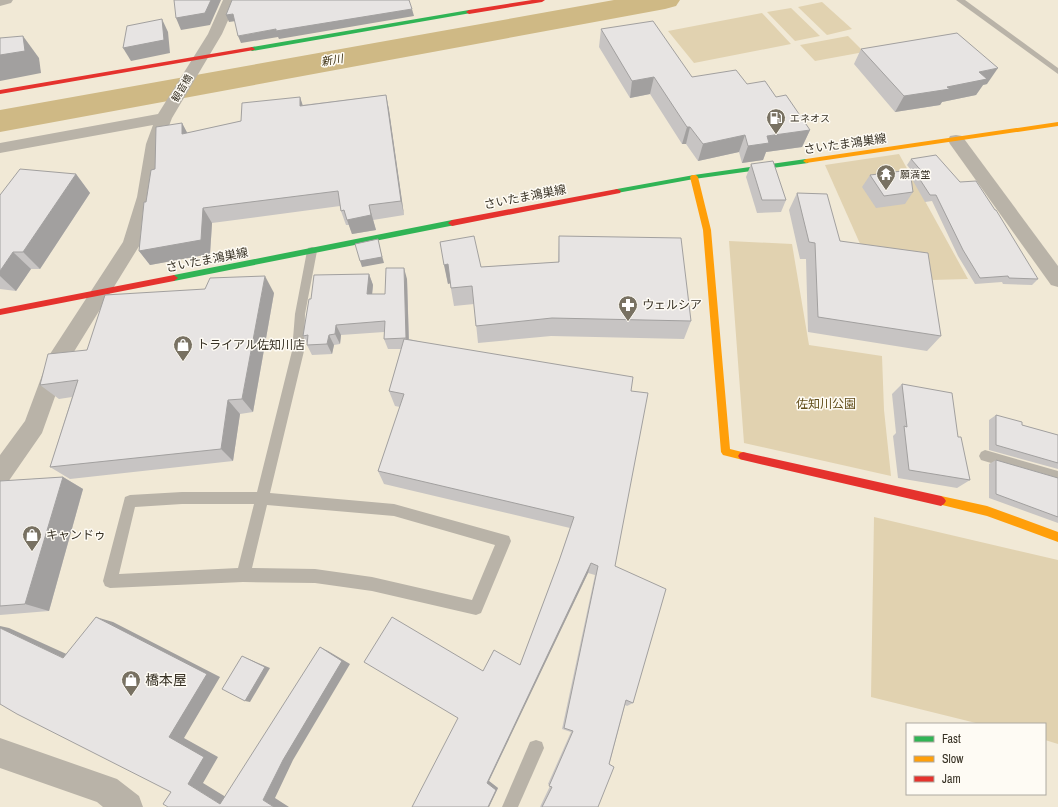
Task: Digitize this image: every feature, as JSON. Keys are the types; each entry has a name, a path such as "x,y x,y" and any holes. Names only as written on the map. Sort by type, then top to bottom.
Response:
{"street":[{"path":"0,2 6,0"},
{"name":"観音橋","path":"0,474 34,426 57,360 132,242 146,197 154,144 164,118 215,34 230,0"},
{"path":"0,92 542,0"},
{"path":"0,148 164,118"},
{"name":"さいたま鴻巣線","path":"0,312 553,203 694,177 1058,124"},
{"path":"956,140 1058,280"},
{"path":"694,177 707,230 726,452 987,512 1058,537"},
{"path":"0,753 106,790 127,807"}],"lane":[{"path":"960,0 1058,72"},
{"path":"243,575 298,351 300,314 312,251"},
{"path":"985,456 1058,477"},
{"path":"182,498 262,498 394,510 504,541 476,608 372,584 315,576 243,575 110,581 130,501 182,498"},
{"path":"510,807 536,748"}],"green space":[{"path":"822,2 852,29 827,35 798,7"},
{"path":"791,8 820,36 795,41 767,12"},
{"path":"762,13 791,44 694,63 668,31"},
{"path":"848,36 864,52 815,61 800,45"},
{"path":"899,154 968,279 931,280 861,246 825,165"},
{"name":"佐知川公園","path":"729,241 792,244 809,345 882,356 884,410 891,476 744,443"},
{"path":"874,517 1058,560 1058,744 1046,740 1046,723 976,723 871,697"}],"building":[{"path":"174,0 211,0 205,13 176,18"},
{"path":"232,0 409,0 412,9 238,36 233,14 226,15"},
{"path":"162,19 164,40 123,48 127,26"},
{"path":"653,21 692,77 736,70 747,84 765,81 776,97 786,95 810,130 767,136 769,143 748,146 745,135 703,144 690,127 687,127 654,77 632,81 601,29"},
{"path":"957,33 998,68 979,72 987,79 947,87 950,89 904,96 861,49"},
{"path":"23,36 25,51 0,55 0,38"},
{"path":"386,95 401,201 369,205 371,215 347,220 344,210 341,211 338,191 203,208 201,240 139,251 144,202 146,202 151,170 155,169 156,127 182,123 182,134 241,121 242,103 300,97 300,106"},
{"path":"936,155 960,182 976,181 996,210 1038,279 1009,278 1008,276 980,278 963,250 936,195 930,195 917,175 924,174 911,159"},
{"path":"773,161 786,200 762,200 751,164"},
{"path":"20,169 76,174 23,252 13,252 0,271 0,195"},
{"path":"910,170 913,192 884,196 870,175"},
{"path":"797,193 827,194 840,241 928,253 941,336 818,317 815,243 809,242"},
{"path":"474,236 481,267 559,262 559,236 681,238 691,321 552,318 476,326 472,286 451,288 448,264 444,265 440,242"},
{"path":"378,239 382,257 360,261 355,244"},
{"path":"386,268 404,268 406,338 384,339 385,321 336,325 335,334 329,335 327,344 307,345 308,335 303,336 309,299 311,299 314,275 369,274 367,294 385,294"},
{"name":"トライアル佐知川店","path":"265,276 242,399 228,400 221,449 50,467 78,380 40,385 48,354 87,350 105,295 205,289 210,278"},
{"path":"404,339 633,377 631,391 648,393 615,566 666,589 633,703 626,700 609,764 614,767 598,807 542,807 552,787 549,786 573,731 564,728 598,566 591,563 487,783 496,790 488,807 412,807 458,718 364,662 392,617 483,671 494,650 520,665 574,517 378,471 404,394 389,391"},
{"path":"902,384 952,393 958,437 961,437 970,480 909,470 904,426 907,427"},
{"path":"996,415 1022,422 1022,425 1058,435 1058,463 996,445"},
{"path":"996,460 1058,478 1058,517 996,494"},
{"path":"63,477 25,604 0,606 0,481"},
{"path":"96,617 207,674 169,737 204,757 188,784 220,804 320,647 342,661 283,760 263,800 274,807 168,807 163,804 171,792 0,704 0,628 63,658"},
{"path":"242,656 265,667 245,701 222,689"}],"waterway":[{"name":"新川","path":"0,121 665,0"}],"traffic: fast":[{"path":"252,49 469,12"},
{"path":"617,191 694,177 806,161"},
{"path":"174,278 452,223"}],"traffic: slow":[{"path":"806,161 1058,124"},
{"path":"694,177 707,230 726,452 743,456"},
{"path":"941,501 987,511 1058,537"}],"traffic: jam":[{"path":"469,12 542,0"},
{"path":"0,92 252,49"},
{"path":"452,223 617,191"},
{"path":"0,312 174,278"},
{"path":"743,456 941,501"}],"place":[{"name":"エネオス","path":"776,135"},
{"name":"願満堂","path":"886,191"},
{"name":"ウェルシア","path":"628,322"},
{"name":"トライアル佐知川店","path":"183,362"},
{"name":"キャンドゥ","path":"32,552"},
{"name":"橋本屋","path":"131,697"}]}
